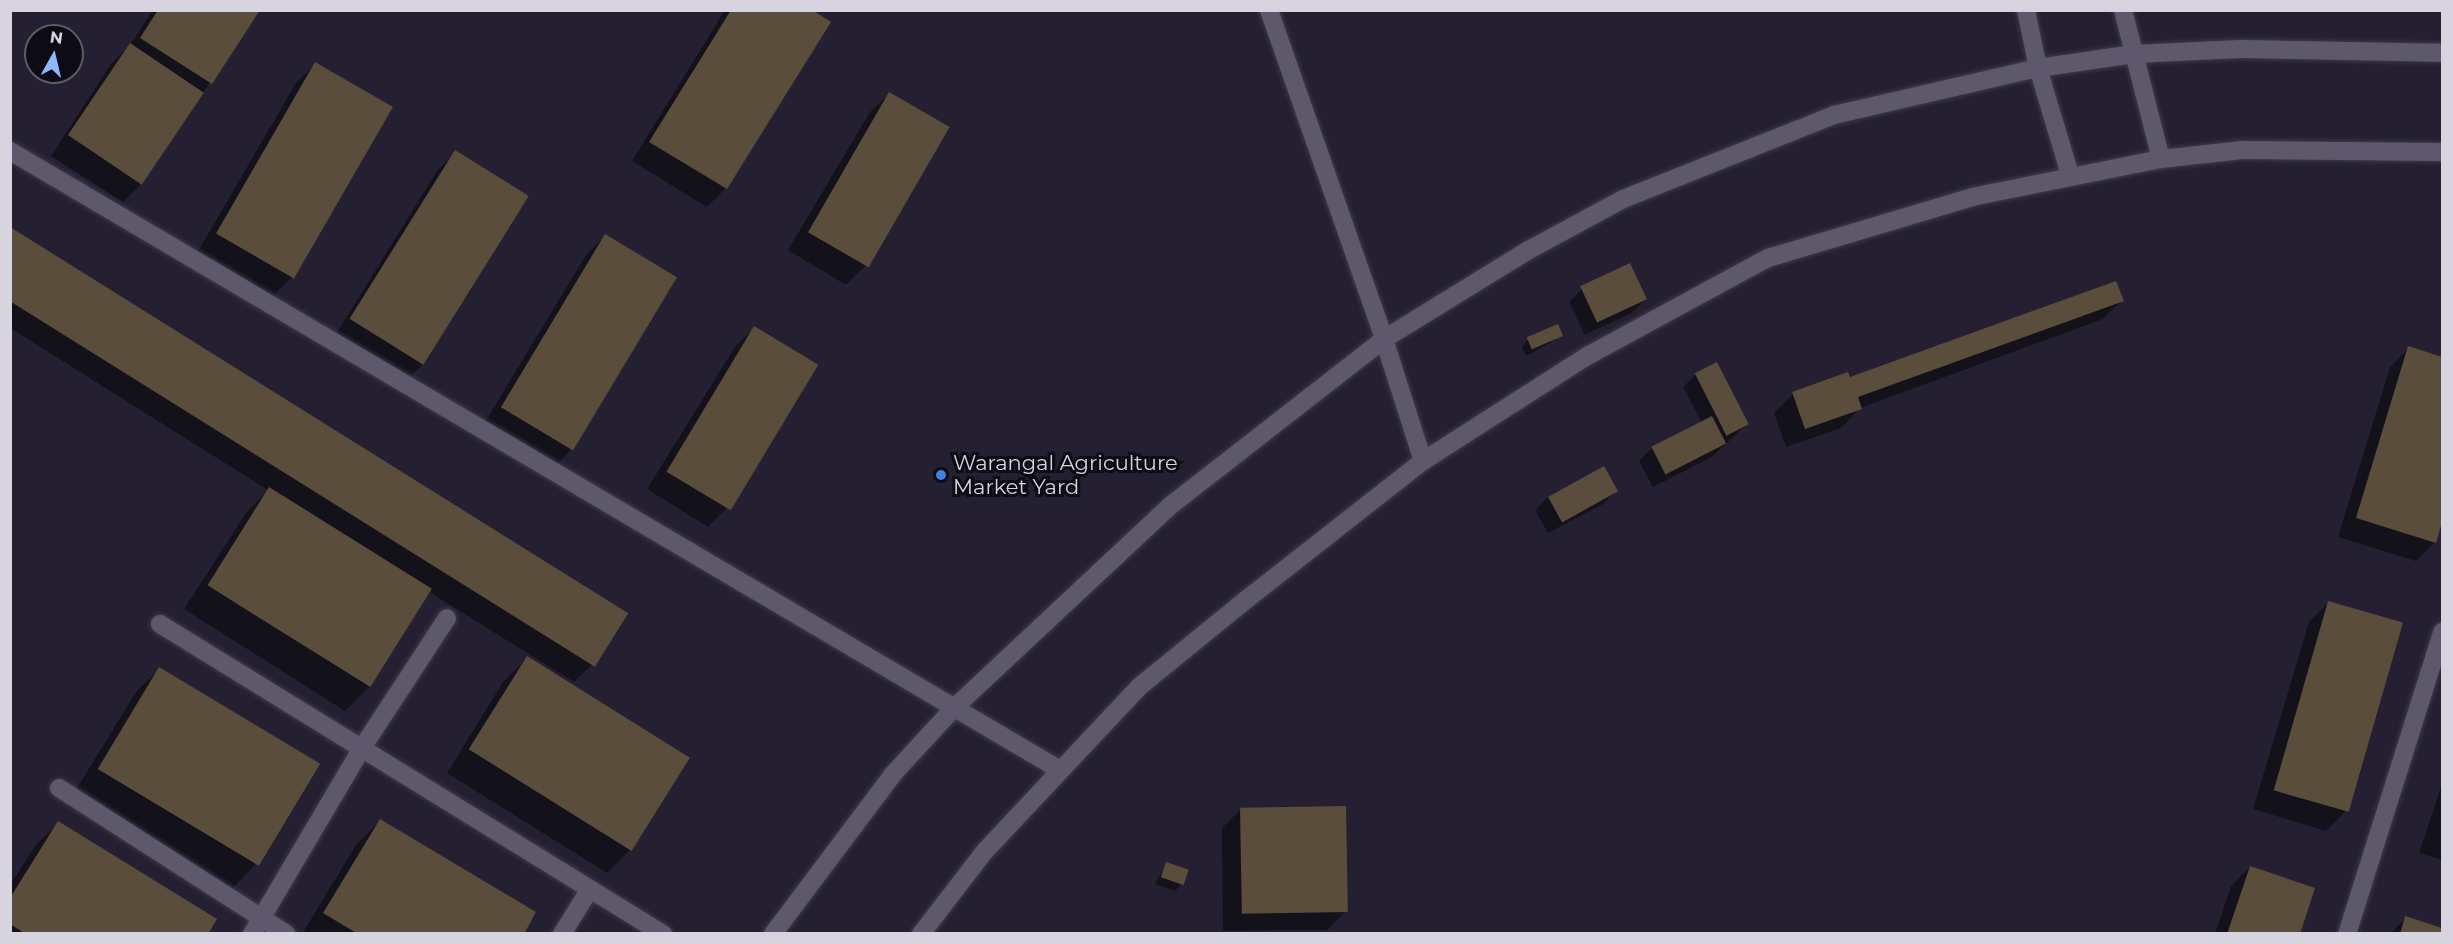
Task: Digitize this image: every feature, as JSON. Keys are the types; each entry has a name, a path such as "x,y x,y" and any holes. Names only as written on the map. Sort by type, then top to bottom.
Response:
{"lane":[{"path":"1269,10 1384,339 1423,461"},
{"path":"2026,10 2038,68 2070,175"},
{"path":"2123,10 2161,159"},
{"path":"773,933 892,774 954,708 1171,505 1384,339 1527,251 1623,199 1834,115 2038,68 2134,54 2240,49 2442,53"},
{"path":"921,933 985,851 1140,686 1423,461 1588,355 1768,258 1972,197 2070,175 2161,159 2243,150 2442,152"},
{"path":"10,151 1060,770"},
{"path":"256,926 362,748 447,618"},
{"path":"160,624 663,933"},
{"path":"2347,933 2442,632"},
{"path":"60,788 256,926 285,933"},
{"path":"562,933 590,889"}],"building":[{"path":"158,10 260,10 212,84 140,38"},
{"path":"731,10 812,10 831,22 727,189 649,142"},
{"path":"130,43 204,93 142,185 68,135"},
{"path":"315,62 393,107 294,278 216,233"},
{"path":"889,92 950,127 869,267 808,232"},
{"path":"455,150 529,196 423,365 350,319"},
{"path":"10,227 628,613 595,667 10,301"},
{"path":"605,234 677,277 573,450 501,407"},
{"path":"1630,263 1647,299 1597,322 1580,286"},
{"path":"2116,281 2124,301 1858,397 1862,409 1805,429 1792,392 1848,372 1850,377"},
{"path":"1558,324 1563,336 1532,349 1527,337"},
{"path":"754,326 818,365 731,510 666,472"},
{"path":"2408,346 2442,357 2442,522 2436,543 2356,518"},
{"path":"1717,362 1749,424 1727,436 1695,373"},
{"path":"1712,416 1726,444 1665,474 1651,447"},
{"path":"1604,466 1618,491 1562,522 1548,497"},
{"path":"269,487 432,589 370,687 208,585"},
{"path":"2328,601 2403,622 2349,812 2274,790"},
{"path":"527,656 690,758 632,851 469,749"},
{"path":"159,667 320,764 259,866 98,769"},
{"path":"1346,806 1348,912 1242,914 1240,808"},
{"path":"380,819 536,912 524,934 358,934 323,913"},
{"path":"58,821 217,919 208,934 26,934 10,924 10,898"},
{"path":"1166,862 1189,870 1183,885 1161,877"},
{"path":"2250,866 2315,888 2300,934 2227,934"},
{"path":"2405,916 2442,928 2442,934 2400,934"}],"place":[{"name":"Warangal Agriculture Market Yard","path":"941,475"}]}
